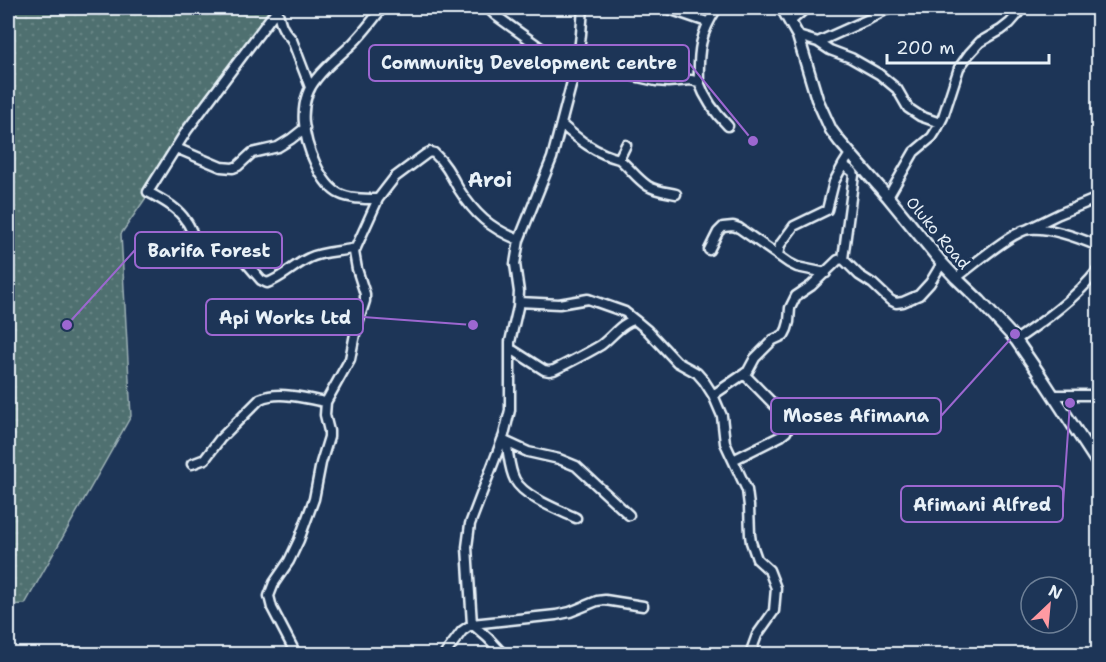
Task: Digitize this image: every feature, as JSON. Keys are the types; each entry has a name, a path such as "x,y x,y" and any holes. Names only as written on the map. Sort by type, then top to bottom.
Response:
{"main road":[{"name":"Oluko Road","path":"782,8 798,36 811,81 826,120 840,142 942,263 1016,340 1098,464"}],"street":[{"path":"277,8 282,26 292,40 310,87"},
{"path":"277,8 176,148 148,192 178,211 201,245 209,247 226,243 233,246 264,282 270,282 316,255 356,248"},
{"path":"378,199 344,197 330,187 315,163 303,116 310,87 315,80 361,35 382,8"},
{"path":"488,8 548,53 606,70 656,81 691,80 699,82"},
{"path":"503,654 472,624 468,532 481,494 504,441 510,410 512,329 519,302 515,264 519,240 552,158 577,62 583,8"},
{"path":"666,8 707,22"},
{"path":"717,8 702,34 699,51 699,82 710,105 728,126"},
{"path":"790,21 806,8"},
{"path":"818,42 892,8"},
{"path":"888,197 914,152 932,137 940,123 959,68 980,42 1010,23 1021,8"},
{"path":"798,36 818,42 830,50 852,58 884,77 897,88 908,108 920,116 940,123"},
{"path":"561,124 586,146 598,153 619,159 648,186 676,194"},
{"path":"176,148 221,167 233,168 252,153 278,147 305,128"},
{"path":"619,159 626,145"},
{"path":"296,654 272,608 269,596 299,540 314,499 329,437 325,415 326,402 350,359 356,329 365,302 365,294 354,256 378,199 395,177 426,154 434,153 486,222 519,240"},
{"path":"778,255 780,245 794,226 827,210 834,182 850,154"},
{"path":"843,165 854,175 843,259"},
{"path":"956,278 1004,242 1059,214 1098,198"},
{"path":"709,250 723,227 734,226 789,263 826,273"},
{"path":"1028,229 1068,234 1098,246"},
{"path":"843,259 859,275 896,303 919,295 930,283 942,263"},
{"path":"713,394 748,371 755,358 773,340 784,335 789,322 792,301 812,286 838,260 843,259"},
{"path":"1016,340 1045,320 1088,283 1098,270"},
{"path":"519,302 559,304 588,299 625,312 648,330 677,362 697,373 713,394 722,416 725,443 747,490 752,543 758,558 770,570 776,588 774,611 757,635 750,654"},
{"path":"511,349 544,370 554,370 601,345 631,320 635,320"},
{"path":"734,460 781,436 791,422 744,374"},
{"path":"192,464 205,459 231,427 260,399 273,395 326,402"},
{"path":"1053,395 1098,395"},
{"path":"504,441 528,452 560,459 576,466 630,515"},
{"path":"504,441 517,483 543,503 576,518"},
{"path":"445,654 462,631 472,624 556,615 605,600 643,606"}],"green space":[{"path":"8,8 276,8 121,234 131,416 25,604 8,605"}],"place":[{"name":"Community Development centre","path":"753,141"},
{"name":"Barifa Forest","path":"67,325"},
{"name":"Api Works Ltd","path":"473,325"},
{"name":"Moses Afimana","path":"1015,334"},
{"name":"Afimani Alfred","path":"1070,403"}],"district":[{"name":"Aroi","path":"490,180"}]}
